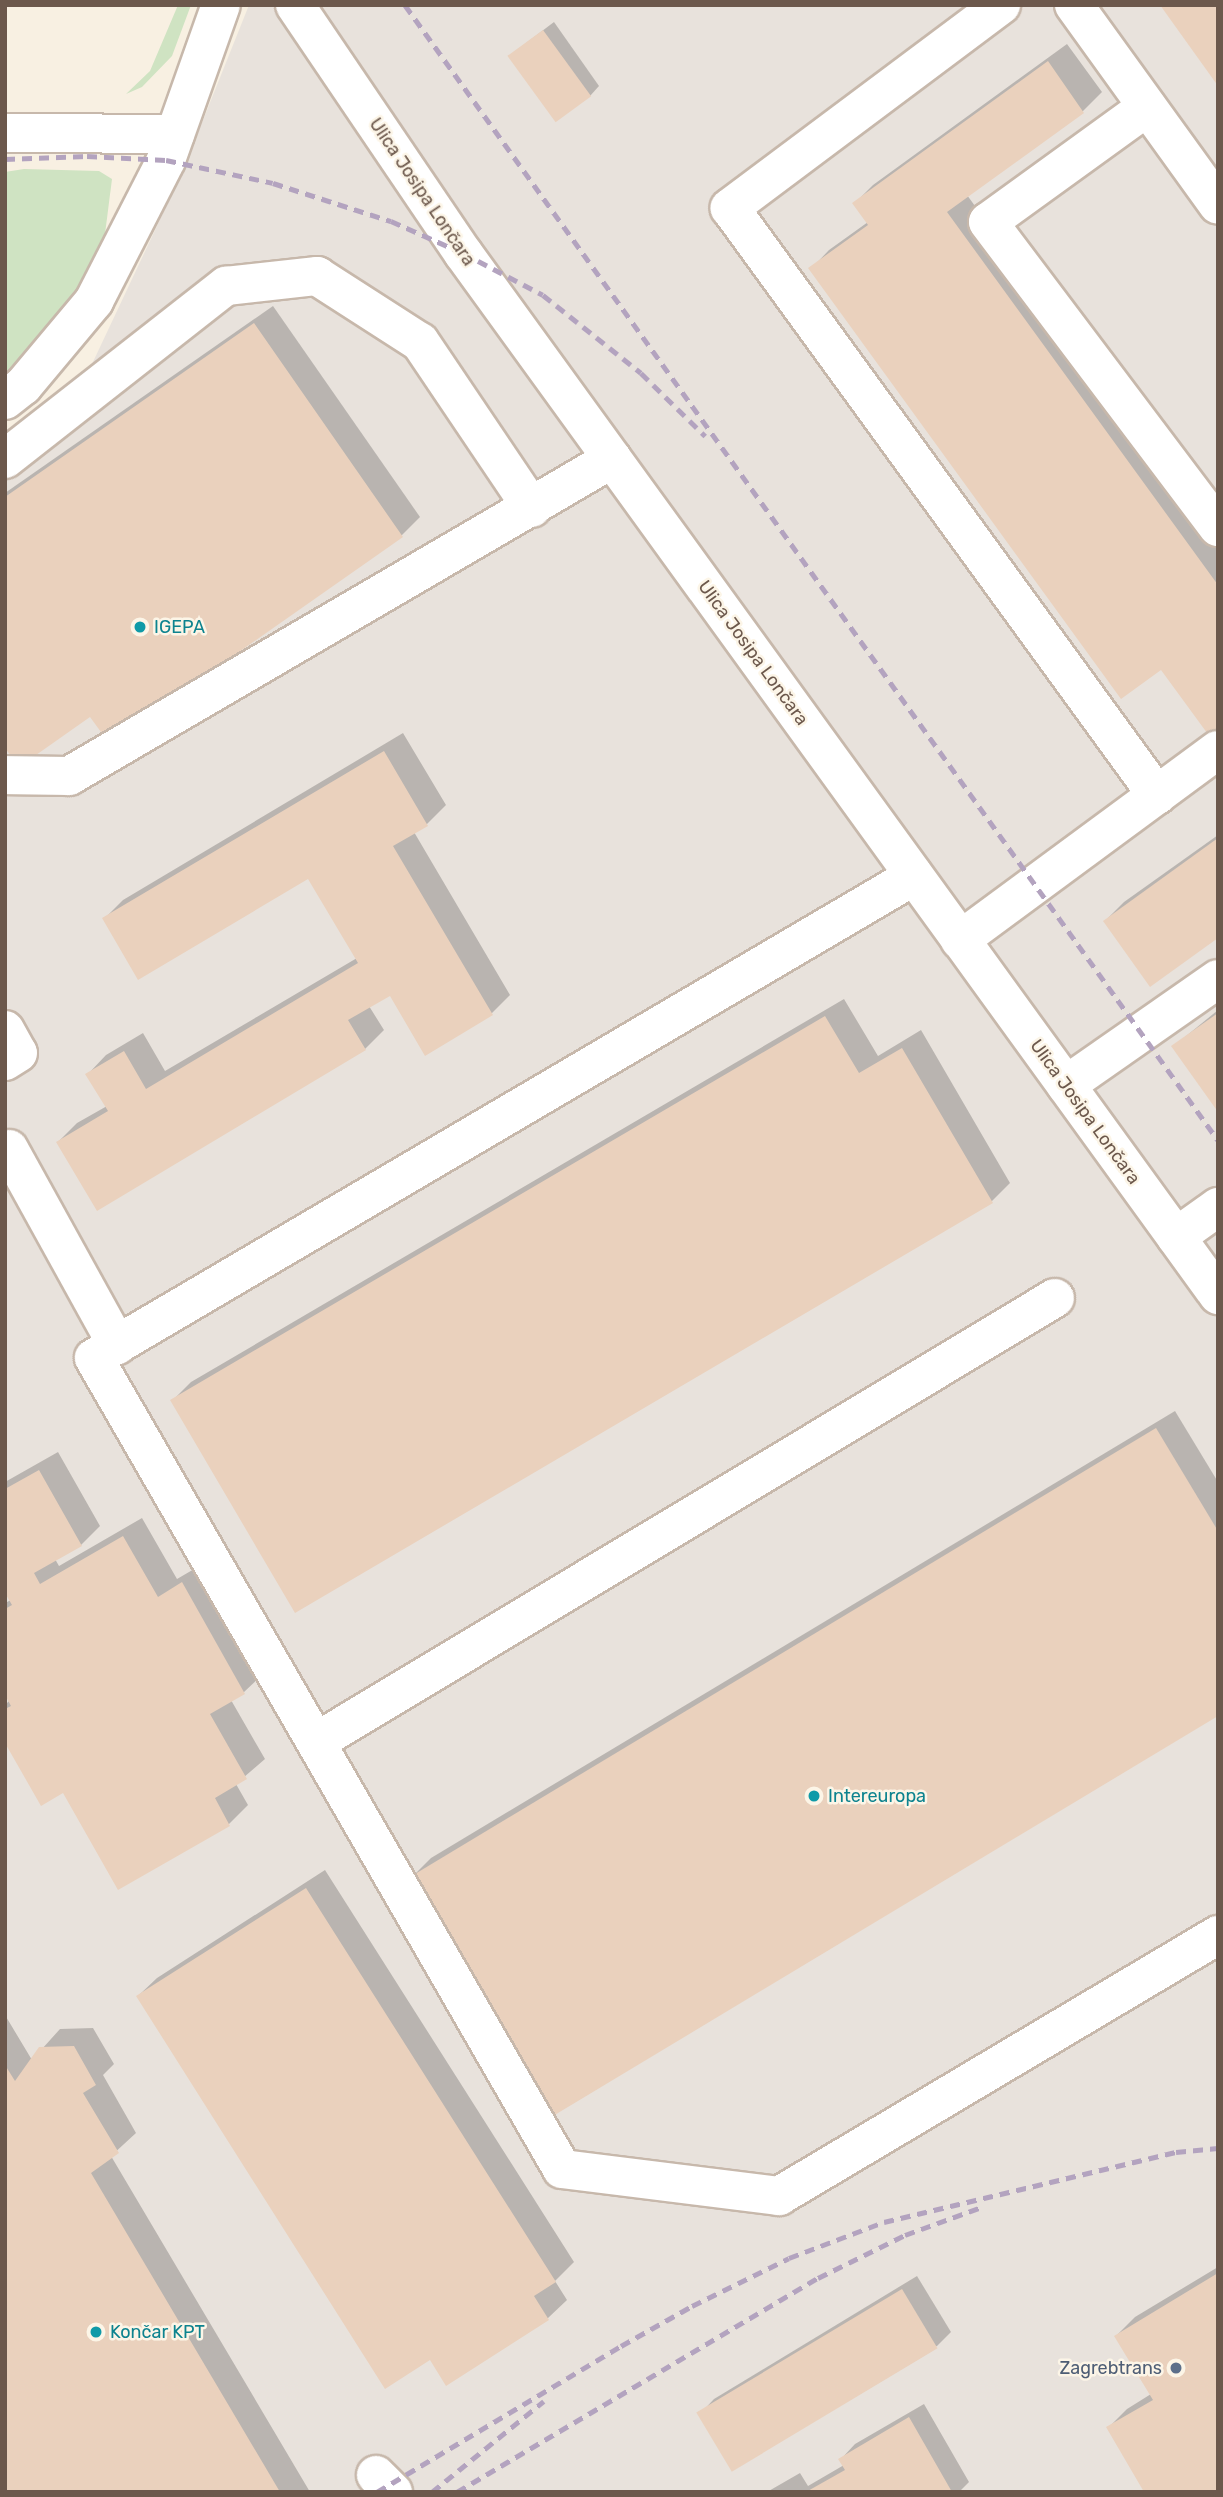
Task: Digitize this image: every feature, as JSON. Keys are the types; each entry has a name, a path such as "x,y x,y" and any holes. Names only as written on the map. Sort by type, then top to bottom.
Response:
{"street":[{"path":"5,400 23,386 94,301 166,160 221,5"},
{"name":"Ulica Josipa Lončara","path":"295,5 463,253 1218,1295"},
{"path":"1001,5 730,208 1157,795"},
{"path":"1074,5 1218,205"},
{"path":"1147,107 988,222 1218,527"},
{"path":"5,133 175,134"},
{"path":"5,459 226,286 317,276 420,342 532,508"},
{"path":"5,775 69,776 612,459"},
{"path":"960,940 1218,750"},
{"path":"914,876 94,1359 562,2169 779,2196 1218,1935"},
{"path":"1066,1085 1218,979"},
{"path":"5,1030 18,1053 5,1061"},
{"path":"9,1149 117,1345"},
{"path":"1176,1237 1218,1207"},
{"path":"316,1742 1055,1298"}],"shaded area":[{"path":"249,5 1218,5 1218,2492 5,2492 5,432 92,364 181,175"}],"green space":[{"path":"178,5 191,5 172,56 142,87 126,94 150,71"},
{"path":"24,169 99,171 112,179 105,234 84,284 19,361 5,373 5,172"}],"building":[{"path":"1160,5 1218,5 1218,86"},
{"path":"543,30 591,96 556,122 507,56"},
{"path":"1048,61 1084,113 947,212 1218,585 1218,731 1210,737 1161,670 1121,699 808,268 868,225 852,203"},
{"name":"IGEPA","path":"254,323 403,537 109,743 90,717 19,767 5,748 5,497"},
{"path":"384,751 428,826 393,846 493,1015 425,1056 390,996 348,1020 366,1050 97,1211 56,1142 108,1111 85,1074 124,1051 146,1089 358,963 308,879 138,980 102,918"},
{"path":"1218,838 1218,938 1150,987 1103,921"},
{"path":"1218,1013 1218,1112 1171,1046"},
{"path":"825,1016 859,1073 902,1048 993,1203 295,1613 170,1400"},
{"name":"Intereuropa","path":"1156,1428 1218,1531 1218,1716 553,2116 410,1877"},
{"path":"39,1470 82,1546 34,1573 40,1584 123,1536 158,1597 182,1582 245,1694 210,1714 247,1779 215,1798 230,1826 118,1890 63,1793 41,1806 5,1743 5,1709 11,1706 5,1695 5,1609 12,1605 5,1593 5,1489"},
{"path":"306,1888 556,2282 534,2296 549,2320 446,2386 430,2360 385,2389 136,1996"},
{"name":"Končar KPT","path":"74,2046 96,2085 83,2093 119,2153 91,2173 280,2492 5,2492 5,2065 15,2081 39,2047"},
{"name":"Zagrebtrans","path":"1218,2273 1218,2492 1144,2492 1106,2427 1153,2400 1114,2336"},
{"path":"902,2289 938,2348 732,2472 696,2413"},
{"path":"909,2417 952,2492 806,2492 845,2470 838,2459"}],"railway":[{"path":"405,5 1218,1140"},
{"path":"5,159 87,156 166,160 273,183 391,221 463,253 543,295 641,373 705,436"},
{"path":"377,2492 621,2346 692,2306 789,2258 884,2222 1176,2152 1218,2148"},
{"path":"457,2492 818,2278 905,2235 982,2207"},
{"path":"432,2492 544,2401"}],"place":[{"name":"IGEPA","path":"140,627"},
{"name":"Intereuropa","path":"814,1796"},
{"name":"Končar KPT","path":"96,2332"},
{"name":"Zagrebtrans","path":"1176,2368"}]}
